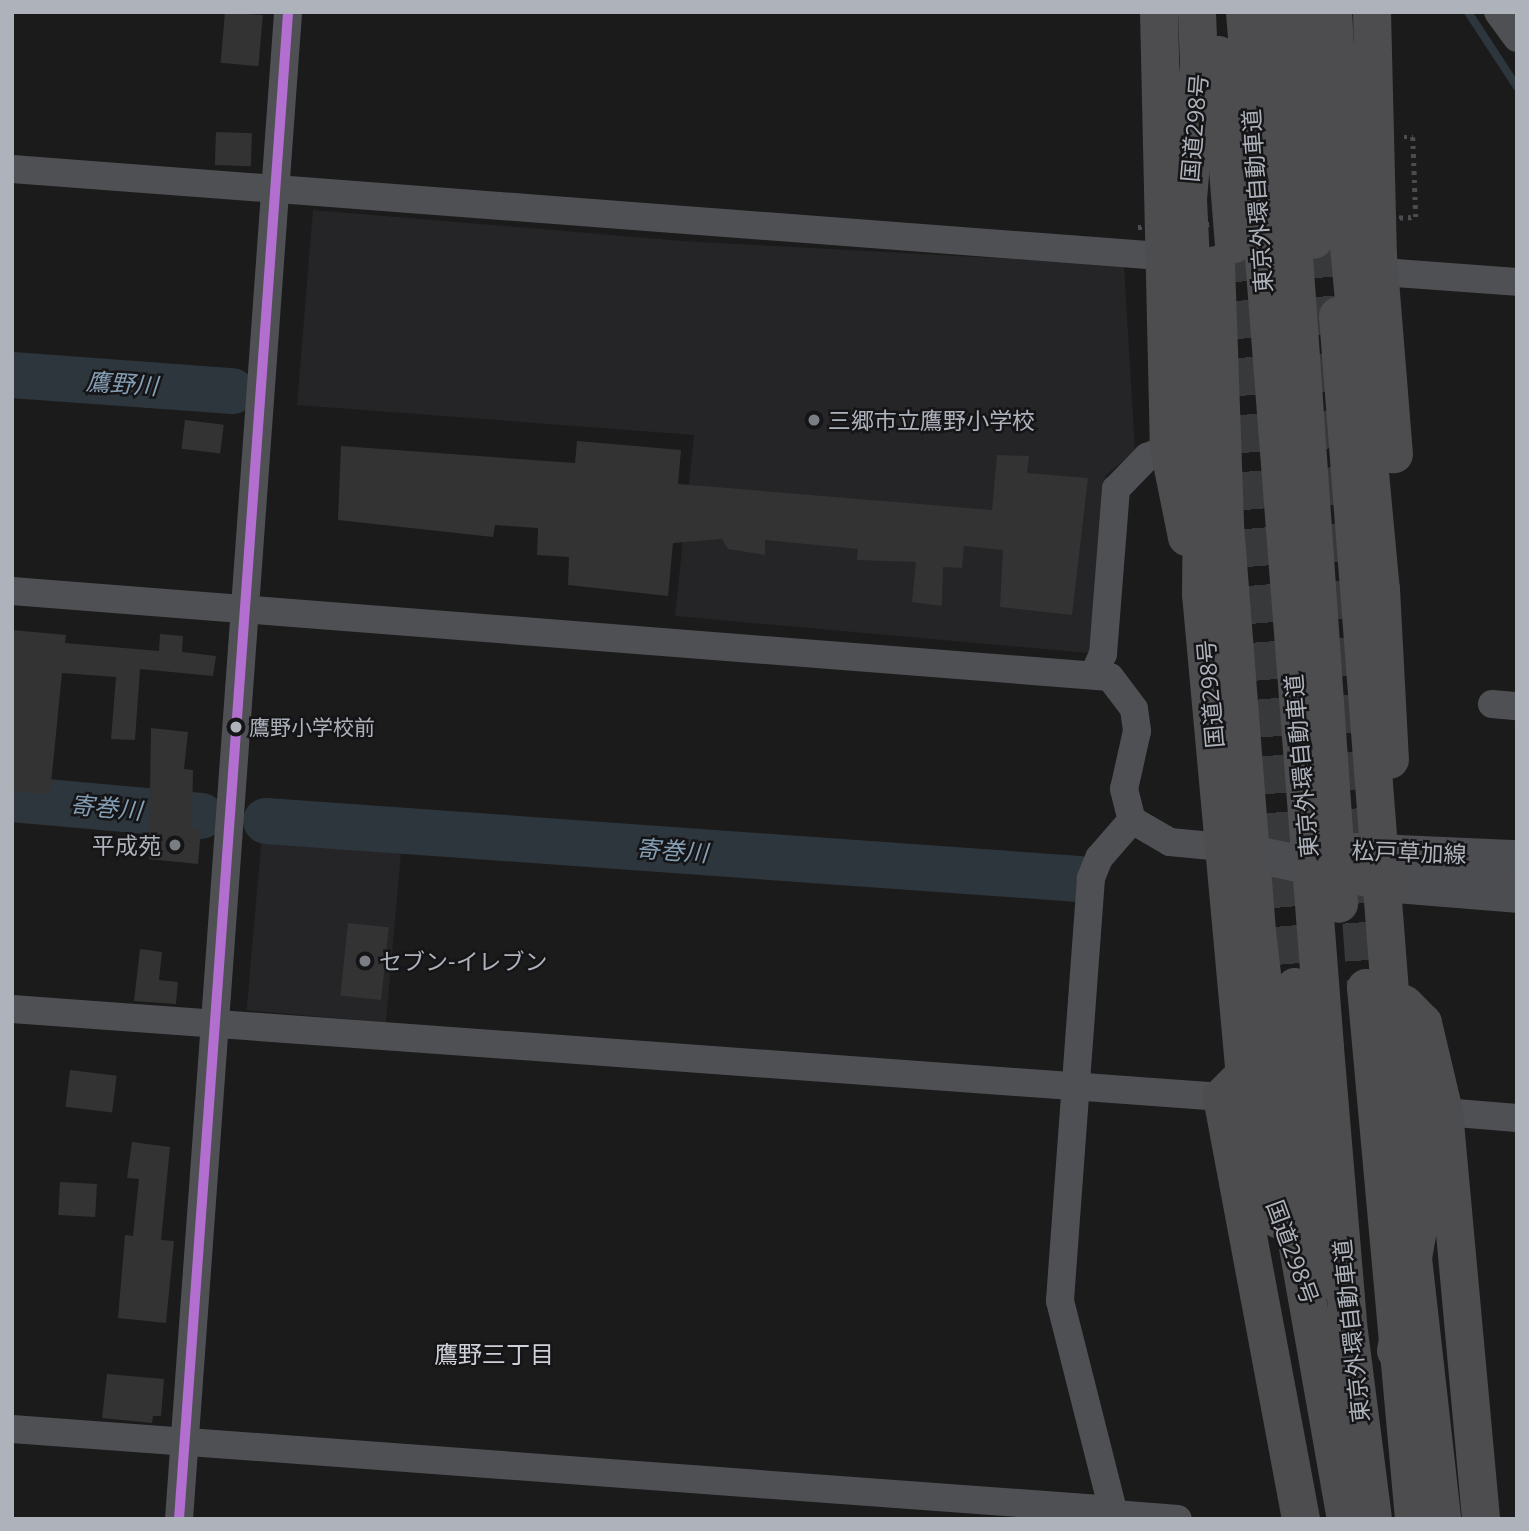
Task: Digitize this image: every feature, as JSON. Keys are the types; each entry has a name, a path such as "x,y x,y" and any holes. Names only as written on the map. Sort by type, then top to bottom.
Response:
{"highway":[{"path":"1159,12 1161,256 1169,448 1201,594"},
{"name":"国道298号","path":"1197,12 1199,63 1188,200 1202,484 1201,594 1222,847 1233,1085 1275,1210 1335,1361"},
{"name":"国道298号","path":"1215,12 1225,255"},
{"name":"東京外環自動車道","path":"1245,12 1265,332 1332,1131 1373,1519"},
{"name":"東京外環自動車道","path":"1277,12 1371,1322 1396,1519"},
{"path":"1302,12 1314,240"},
{"path":"1334,12 1343,182 1374,514 1404,1004 1426,1185 1396,1351"},
{"path":"1372,12 1382,272 1395,481 1394,496 1374,514"},
{"path":"1199,63 1225,255 1225,525 1257,932 1287,1185 1348,1519"},
{"path":"1343,182 1338,316 1405,1187 1442,1519"},
{"name":"国道298号","path":"1295,987 1335,1361 1348,1519"},
{"path":"1366,988 1396,1351 1414,1519"},
{"path":"1404,1004 1423,1023 1444,1112 1481,1519"},
{"path":"1233,1085 1293,1517"}],"main road":[{"name":"松戸草加線","path":"1222,847 1396,867 1517,894"},
{"name":"松戸草加線","path":"1396,867 1517,858"}],"street":[{"path":"179,1519 248,610 288,12"},
{"path":"1498,12 1517,38"},
{"path":"12,169 1161,256"},
{"path":"1382,272 1517,282"},
{"path":"1094,674 1103,654 1116,489 1147,457 1169,448"},
{"path":"12,591 1110,677 1134,709 1137,731 1124,789 1132,820 1170,842 1222,847"},
{"path":"1118,1514 1060,1301 1091,878 1099,858 1132,820"},
{"path":"12,1009 1077,1088 1233,1085"},
{"path":"1444,1112 1517,1118"},
{"path":"12,1429 1178,1519"}],"shaded area":[{"name":"三郷市立鷹野小学校","path":"313,210 683,241 1124,265 1135,451 1105,476 1089,653 675,616 694,435 297,405"},
{"path":"262,834 401,846 386,1023 247,1010"}],"building":[{"path":"225,12 263,15 258,66 221,63"},
{"path":"216,132 252,133 251,166 215,165"},
{"path":"185,420 224,425 220,454 181,449"},
{"path":"577,441 681,450 678,484 992,510 997,455 1029,456 1027,473 1088,478 1072,615 1000,607 1003,550 964,546 962,568 943,567 942,606 912,602 916,562 857,560 858,549 765,540 765,555 728,549 722,539 673,543 668,596 568,585 569,557 537,555 538,528 495,525 493,537 338,520 341,446 575,463"},
{"path":"12,630 66,635 65,643 159,651 160,634 183,636 182,652 216,656 213,676 140,669 135,740 111,739 116,677 62,673 50,794 12,791"},
{"path":"151,728 188,732 184,769 193,770 192,829 201,830 198,864 149,859"},
{"name":"セブン-イレブン","path":"348,923 389,927 381,1000 340,996"},
{"path":"140,949 162,952 159,980 178,982 176,1004 134,1001"},
{"path":"70,1070 117,1076 112,1112 65,1107"},
{"path":"132,1142 170,1147 161,1240 174,1241 166,1323 118,1318 125,1235 133,1236 139,1179 127,1178"},
{"path":"60,1182 97,1184 95,1217 58,1215"},
{"path":"107,1374 164,1379 161,1416 153,1416 152,1423 102,1418"}],"waterway":[{"path":"1468,12 1517,87"},
{"name":"鷹野川","path":"12,375 232,391"},
{"name":"寄巻川","path":"12,799 201,816"},
{"name":"寄巻川","path":"266,821 1079,879"}],"tunnel":[{"path":"1314,240 1366,988"},
{"path":"1234,244 1295,987"}],"transit line":[{"path":"179,1519 288,12"}],"place":[{"name":"三郷市立鷹野小学校","path":"814,420"},
{"name":"鷹野小学校前","path":"236,727"},
{"name":"平成苑","path":"175,845"},
{"name":"セブン-イレブン","path":"365,961"}],"district":[{"name":"鷹野三丁目","path":"494,1354"}]}
